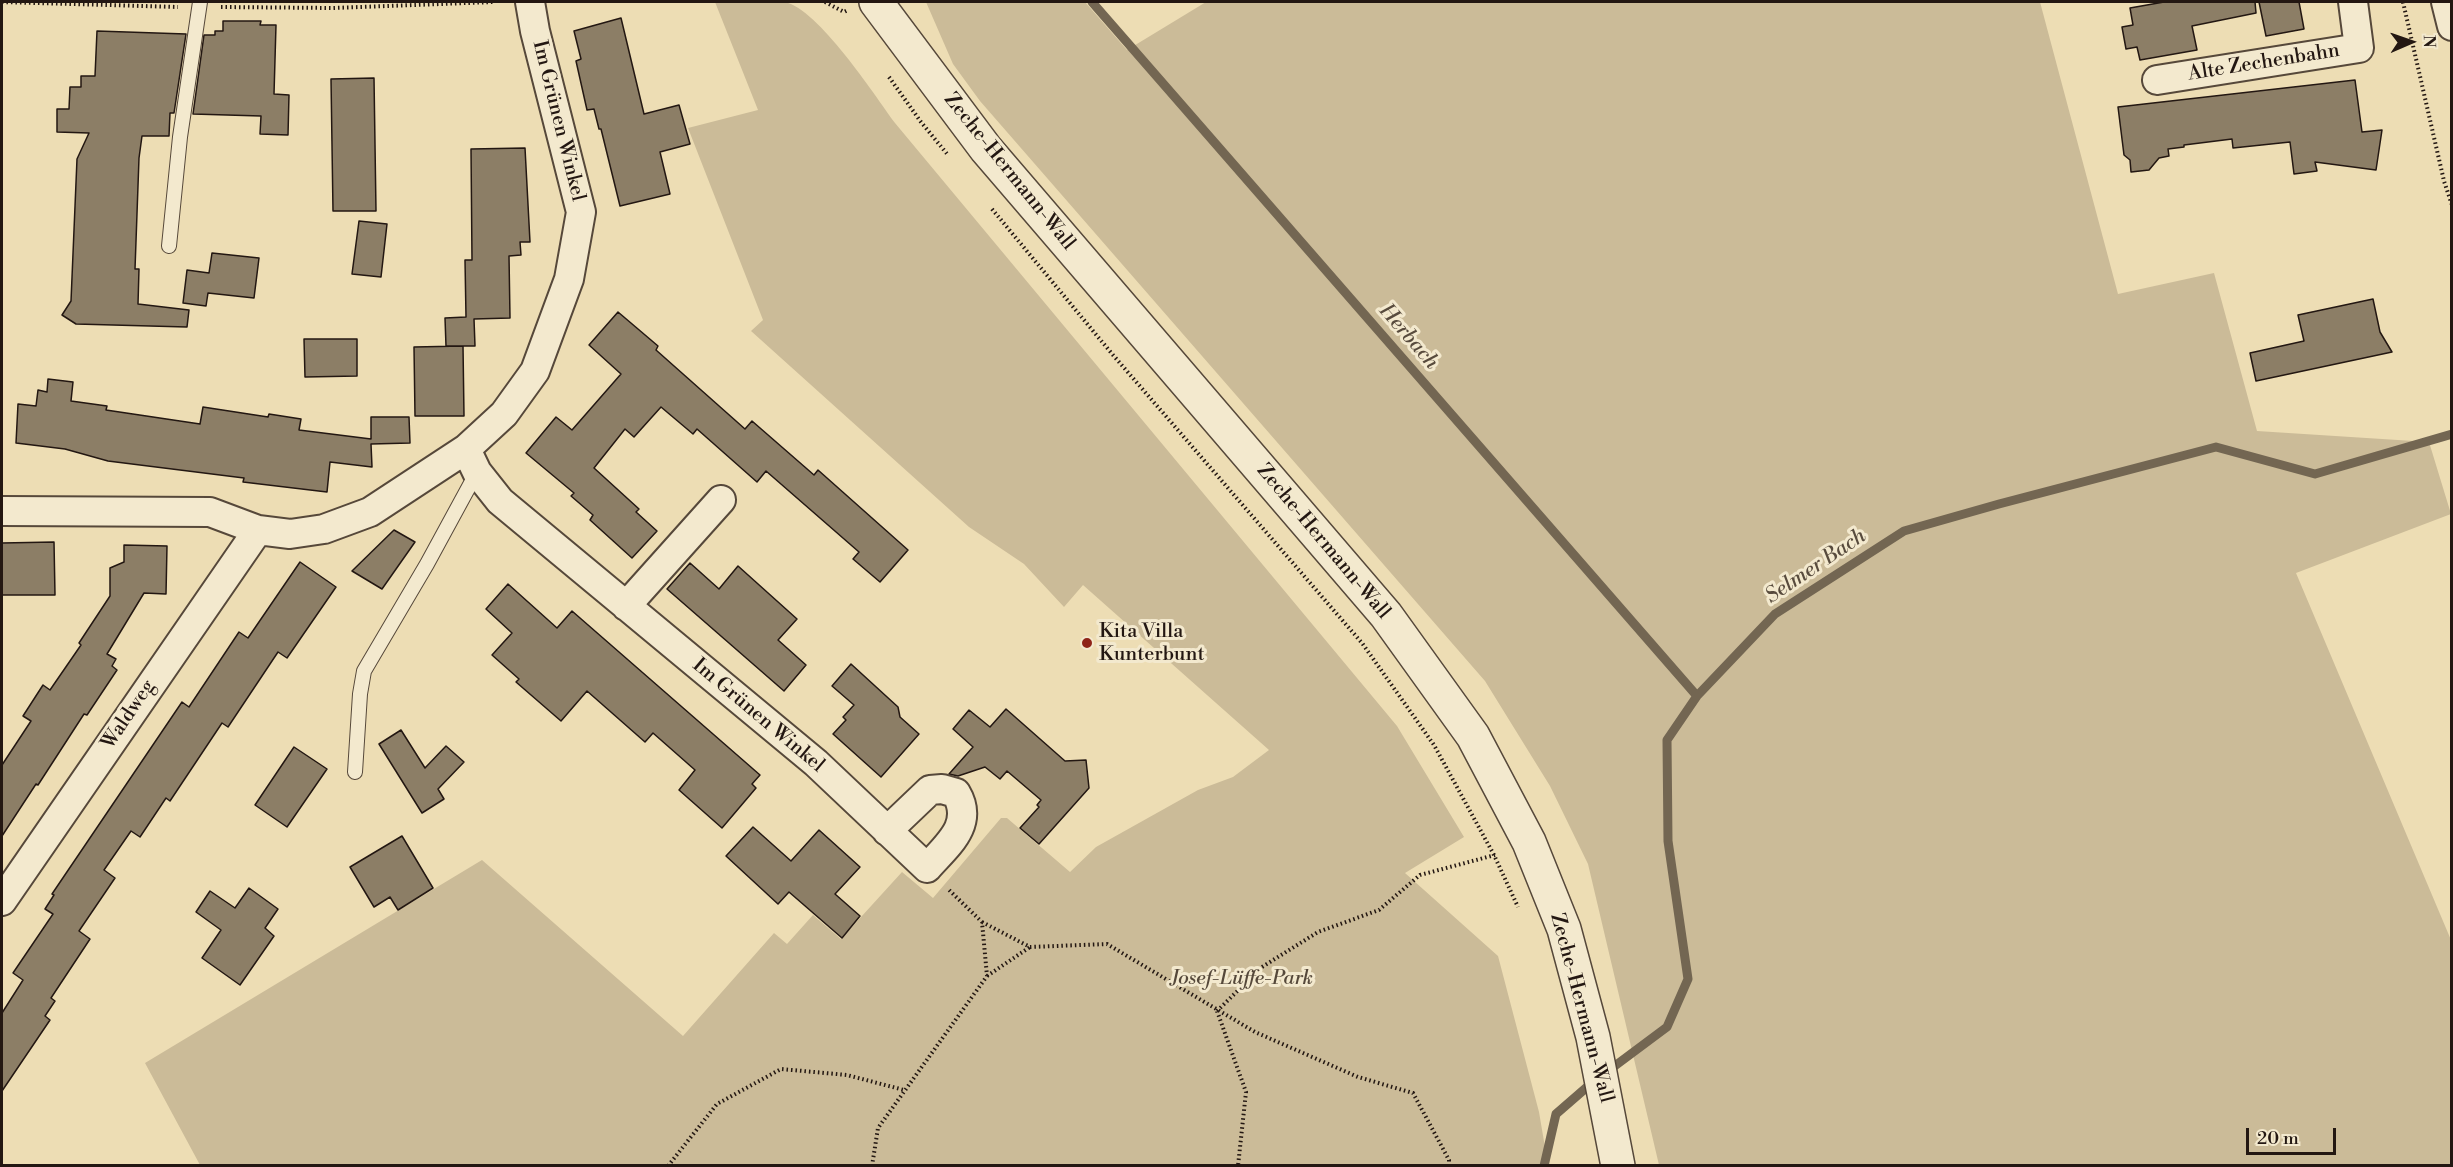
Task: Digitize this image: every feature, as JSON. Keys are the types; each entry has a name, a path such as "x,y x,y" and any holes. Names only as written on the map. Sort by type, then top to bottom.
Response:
{"street":[{"name":"Im Grünen Winkel","path":"530,2 535,31 581,212 569,279 535,371 471,460 500,501 816,763 927,868"},
{"name":"Zeche-Hermann-Wall","path":"876,2 986,149 1386,615 1473,736 1529,842 1564,929 1593,1037 1618,1166"},
{"name":"Alte Zechenbahn","path":"2157,80 2359,48 2353,2"},
{"path":"2446,2 2451,26"},
{"path":"2,511 210,512 258,530 290,534 324,529 370,512 471,460"},
{"path":"626,606 720,500"},
{"name":"Waldweg","path":"2,901 258,530"},
{"path":"887,831 930,790 942,789 956,793 963,805 963,820 957,834 927,868"}],"lane":[{"path":"169,246 180,137 200,4"},
{"path":"355,772 360,694 364,671 428,564 471,460"}],"path":[{"path":"2,2 333,8 494,2"},
{"path":"2403,2 2451,205"},
{"path":"844,12 850,21"},
{"path":"882,67 950,158"},
{"path":"987,203 1113,355 1362,643 1434,745 1494,855 1519,908"},
{"path":"1217,1011 1262,968 1318,932 1379,910 1420,875 1494,855"},
{"path":"927,868 982,922 1030,947 1107,944 1255,1032 1358,1077 1413,1093 1449,1160 1449,1166"},
{"path":"982,922 987,976"},
{"path":"872,1166 878,1128 904,1090 987,976 1030,947"},
{"path":"1217,1011 1246,1092 1239,1166"},
{"path":"668,1166 717,1104 781,1069 847,1075 904,1090"}],"green space":[{"name":"Josef-Lüffe-Park","path":"715,2 785,2 798,8 829,36 895,123 1397,726 1464,837 1405,873 1498,956 1539,1112 1548,1165 200,1165 145,1063 482,860 683,1036 774,933 787,944 813,915 841,939 902,872 933,898 1001,818 1007,818 1070,872 1096,847 1198,790 1233,777 1269,750 1083,585 1064,607 1024,564 969,527 751,331 763,320 688,128 758,110"},
{"path":"926,2 1085,2 1127,50 1206,2 2040,2 2118,294 2214,273 2257,431 2429,442 2451,514 2296,573 2451,940 2451,1165 1659,1165 1588,864 1550,786 1485,681 980,101 953,64"}],"building":[{"path":"2164,2 2255,2 2256,13 2192,26 2197,50 2140,60 2137,47 2126,49 2122,27 2133,25 2130,8"},
{"path":"2259,2 2299,2 2304,29 2266,36"},
{"path":"621,18 644,114 679,105 690,144 660,152 670,194 620,206 601,129 599,129 594,109 587,110 576,61 581,59 574,31"},
{"path":"223,21 261,21 260,25 276,25 274,94 289,95 288,135 260,134 261,116 193,114 204,35 215,35 215,31 223,31"},
{"path":"97,31 186,34 174,113 170,113 169,136 142,136 139,158 135,269 139,269 138,304 189,310 187,327 76,324 62,315 71,301 77,159 89,133 57,132 57,109 69,109 70,87 81,87 81,76 95,76"},
{"path":"374,78 376,211 333,211 331,79"},
{"path":"2355,80 2362,132 2382,130 2376,170 2315,162 2317,171 2294,174 2290,142 2233,148 2232,139 2184,145 2184,147 2168,149 2169,156 2159,158 2149,170 2131,172 2130,160 2124,155 2118,107"},
{"path":"525,148 530,242 520,242 521,255 509,256 510,318 474,319 475,346 446,346 445,318 466,317 465,260 472,260 471,149"},
{"path":"359,221 387,224 381,277 352,274"},
{"path":"212,253 259,258 254,298 208,293 206,306 183,303 187,270 209,273"},
{"path":"2373,299 2380,332 2392,352 2256,381 2250,353 2304,341 2298,315"},
{"path":"618,312 658,346 656,350 745,429 752,421 814,475 818,470 908,550 880,582 853,559 859,552 766,471 757,482 697,429 693,434 661,407 634,437 625,429 594,468 639,509 636,512 657,531 632,558 590,520 593,515 571,496 574,493 526,453 556,417 572,430 621,374 589,345"},
{"path":"304,339 357,339 357,376 305,377"},
{"path":"463,346 464,416 415,416 414,347"},
{"path":"48,379 73,382 71,401 107,406 106,410 200,424 203,407 268,417 269,414 301,419 299,430 371,439 371,417 409,417 410,443 371,444 372,467 330,462 327,492 243,482 244,478 108,461 65,449 16,443 18,404 36,406 38,390 47,392"},
{"path":"394,530 415,542 382,589 352,571"},
{"path":"54,542 55,595 2,595 2,543"},
{"path":"124,545 167,546 166,594 144,593 107,654 116,659 112,666 117,670 87,715 84,714 2,836 2,765 31,721 23,716 43,685 50,690 81,645 79,643 110,596 110,568 124,562"},
{"path":"300,562 336,587 287,658 278,652 228,727 222,723 170,801 166,798 140,837 131,831 104,870 115,878 79,931 90,939 51,998 55,1001 45,1016 50,1020 2,1091 2,1013 23,980 13,973 53,914 45,909 54,895 52,894 182,702 189,707 239,632 248,638"},
{"path":"690,563 719,589 738,566 797,619 778,640 806,665 784,691 667,589"},
{"path":"508,584 557,628 572,611 760,775 752,784 756,788 722,828 679,790 695,770 653,733 645,742 587,691 561,721 516,682 519,679 492,655 512,633 486,609"},
{"path":"851,664 898,707 900,717 919,734 881,777 833,734 846,720 843,717 854,705 832,686"},
{"path":"1006,709 1065,761 1086,760 1089,788 1039,844 1020,828 1039,807 1037,805 1041,800 1007,771 1000,779 985,767 958,776 949,774 973,747 953,729 969,710 990,727"},
{"path":"401,730 425,768 446,746 464,762 438,789 444,799 422,813 379,744"},
{"path":"294,747 327,769 287,827 255,805"},
{"path":"753,827 791,861 819,830 860,867 835,894 860,916 842,938 789,892 778,904 726,856"},
{"path":"402,836 433,888 398,910 390,897 374,907 350,867"},
{"path":"249,888 278,909 265,928 274,936 240,985 202,958 221,930 196,912 210,891 235,908"}],"waterway":[{"name":"Herbach","path":"1092,2 1697,696"},
{"name":"Selmer Bach","path":"1608,1071 1667,1027 1688,979 1668,841 1667,740 1697,696 1775,614 1904,531 1999,504 2216,447 2315,474 2452,434"},
{"name":"Selmer Bach","path":"1544,1166 1556,1114 1594,1081"}],"place":[{"name":"Kita Villa Kunterbunt","path":"1087,643"}]}
